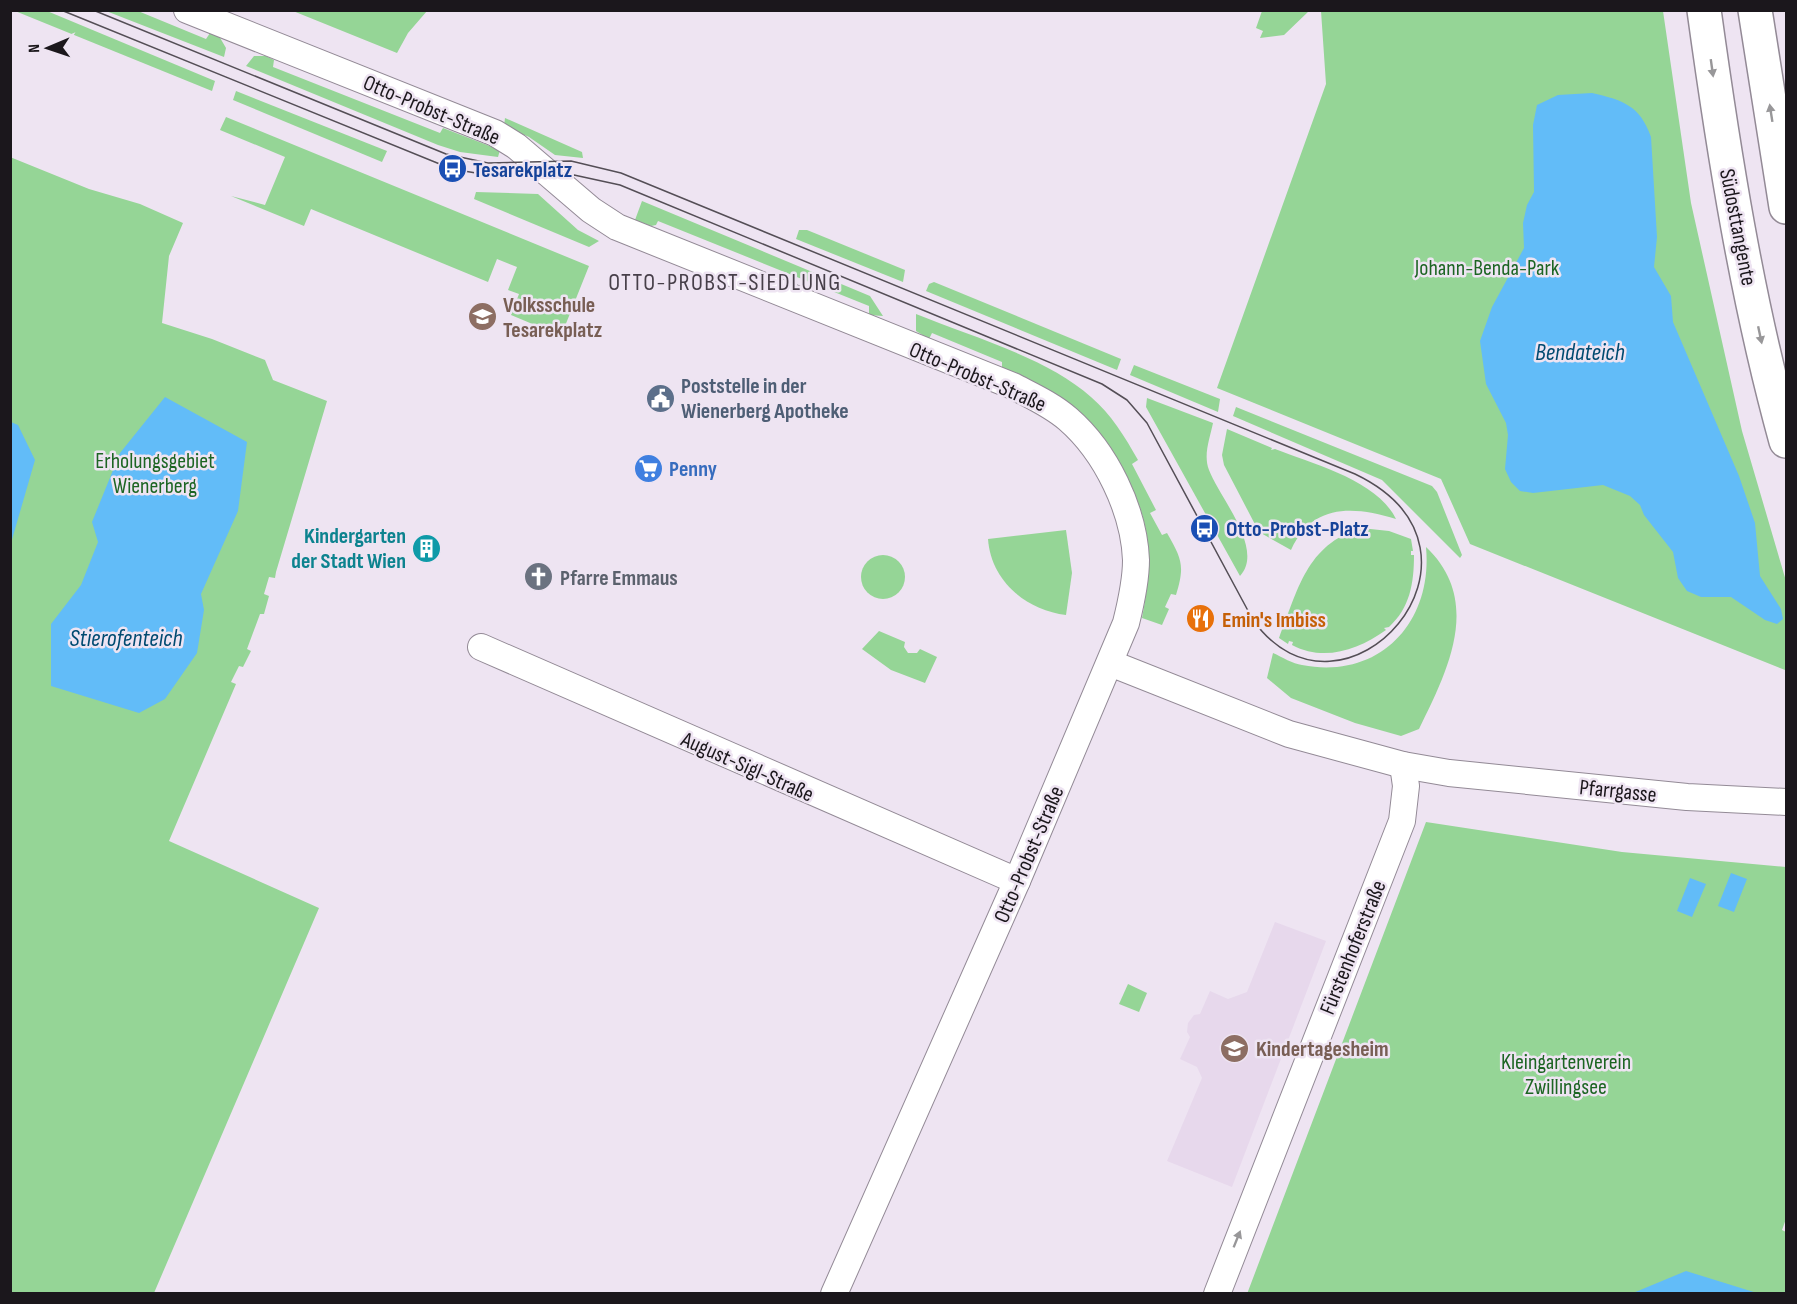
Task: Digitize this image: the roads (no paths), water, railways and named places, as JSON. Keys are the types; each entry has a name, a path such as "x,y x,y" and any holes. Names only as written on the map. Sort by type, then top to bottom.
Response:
{"highway":[{"name":"Südosttangente","path":"1704,10 1728,174 1762,346 1784,431"},
{"path":"1755,10 1786,207"}],"street":[{"name":"Otto-Probst-Straße","path":"188,10 495,133 553,174 591,210 617,227 1013,386 1054,409 1083,433 1097,451 1117,489 1127,514 1133,541 1135,578 1129,612 1110,663 1017,881 834,1293"},
{"name":"August-Sigl-Straße","path":"481,647 1017,881"},
{"path":"1110,663 1289,734 1403,765"},
{"name":"Pfarrgasse","path":"1403,765 1449,773 1687,797 1786,802"},
{"name":"Fürstenhoferstraße","path":"1217,1293 1402,821 1406,786 1403,765"}],"water":[{"name":"Bendateich","path":"1592,93 1612,98 1629,106 1647,126 1651,137 1657,237 1654,267 1671,296 1673,322 1739,476 1755,523 1760,576 1781,609 1783,619 1777,624 1765,620 1731,597 1701,597 1687,591 1678,578 1673,552 1644,515 1640,505 1630,496 1603,485 1533,493 1520,491 1511,482 1505,469 1508,435 1506,423 1486,384 1480,341 1492,307 1524,248 1523,223 1527,205 1534,192 1533,125 1537,105 1558,95"},
{"name":"Stierofenteich","path":"165,397 247,442 238,511 201,594 204,610 197,653 165,699 139,713 51,686 51,624 81,585 98,542 92,522 120,453"},
{"path":"11,422 18,425 35,460 11,543"},
{"path":"1731,873 1747,879 1734,912 1718,906"},
{"path":"1690,878 1706,884 1692,917 1677,911"},
{"path":"1686,1271 1757,1293 1633,1293"}],"tram line":[{"path":"61,10 452,169 494,176 574,175 620,185 1102,384 1127,400 1147,423 1253,620 1290,653 1330,661 1368,650 1398,624 1418,588 1420,547 1401,508 1355,474 621,173 571,161 488,163 446,154 93,10"}],"place":[{"name":"Tesarekplatz","path":"452,169"},
{"name":"Volksschule Tesarekplatz","path":"482,317"},
{"name":"Poststelle in der Wienerberg Apotheke","path":"660,398"},
{"name":"Penny","path":"648,468"},
{"name":"Otto-Probst-Platz","path":"1205,528"},
{"name":"Kindergarten der Stadt Wien","path":"427,548"},
{"name":"Pfarre Emmaus","path":"539,577"},
{"name":"Emin's Imbiss","path":"1201,619"},
{"name":"Kindertagesheim","path":"1235,1048"}],"district":[{"name":"OTTO-PROBST-SIEDLUNG","path":"725,282"}],"park label":[{"name":"Johann-Benda-Park","path":"1487,267"},
{"name":"Erholungsgebiet Wienerberg","path":"155,473"},
{"name":"Kleingartenverein Zwillingsee","path":"1566,1074"}]}
